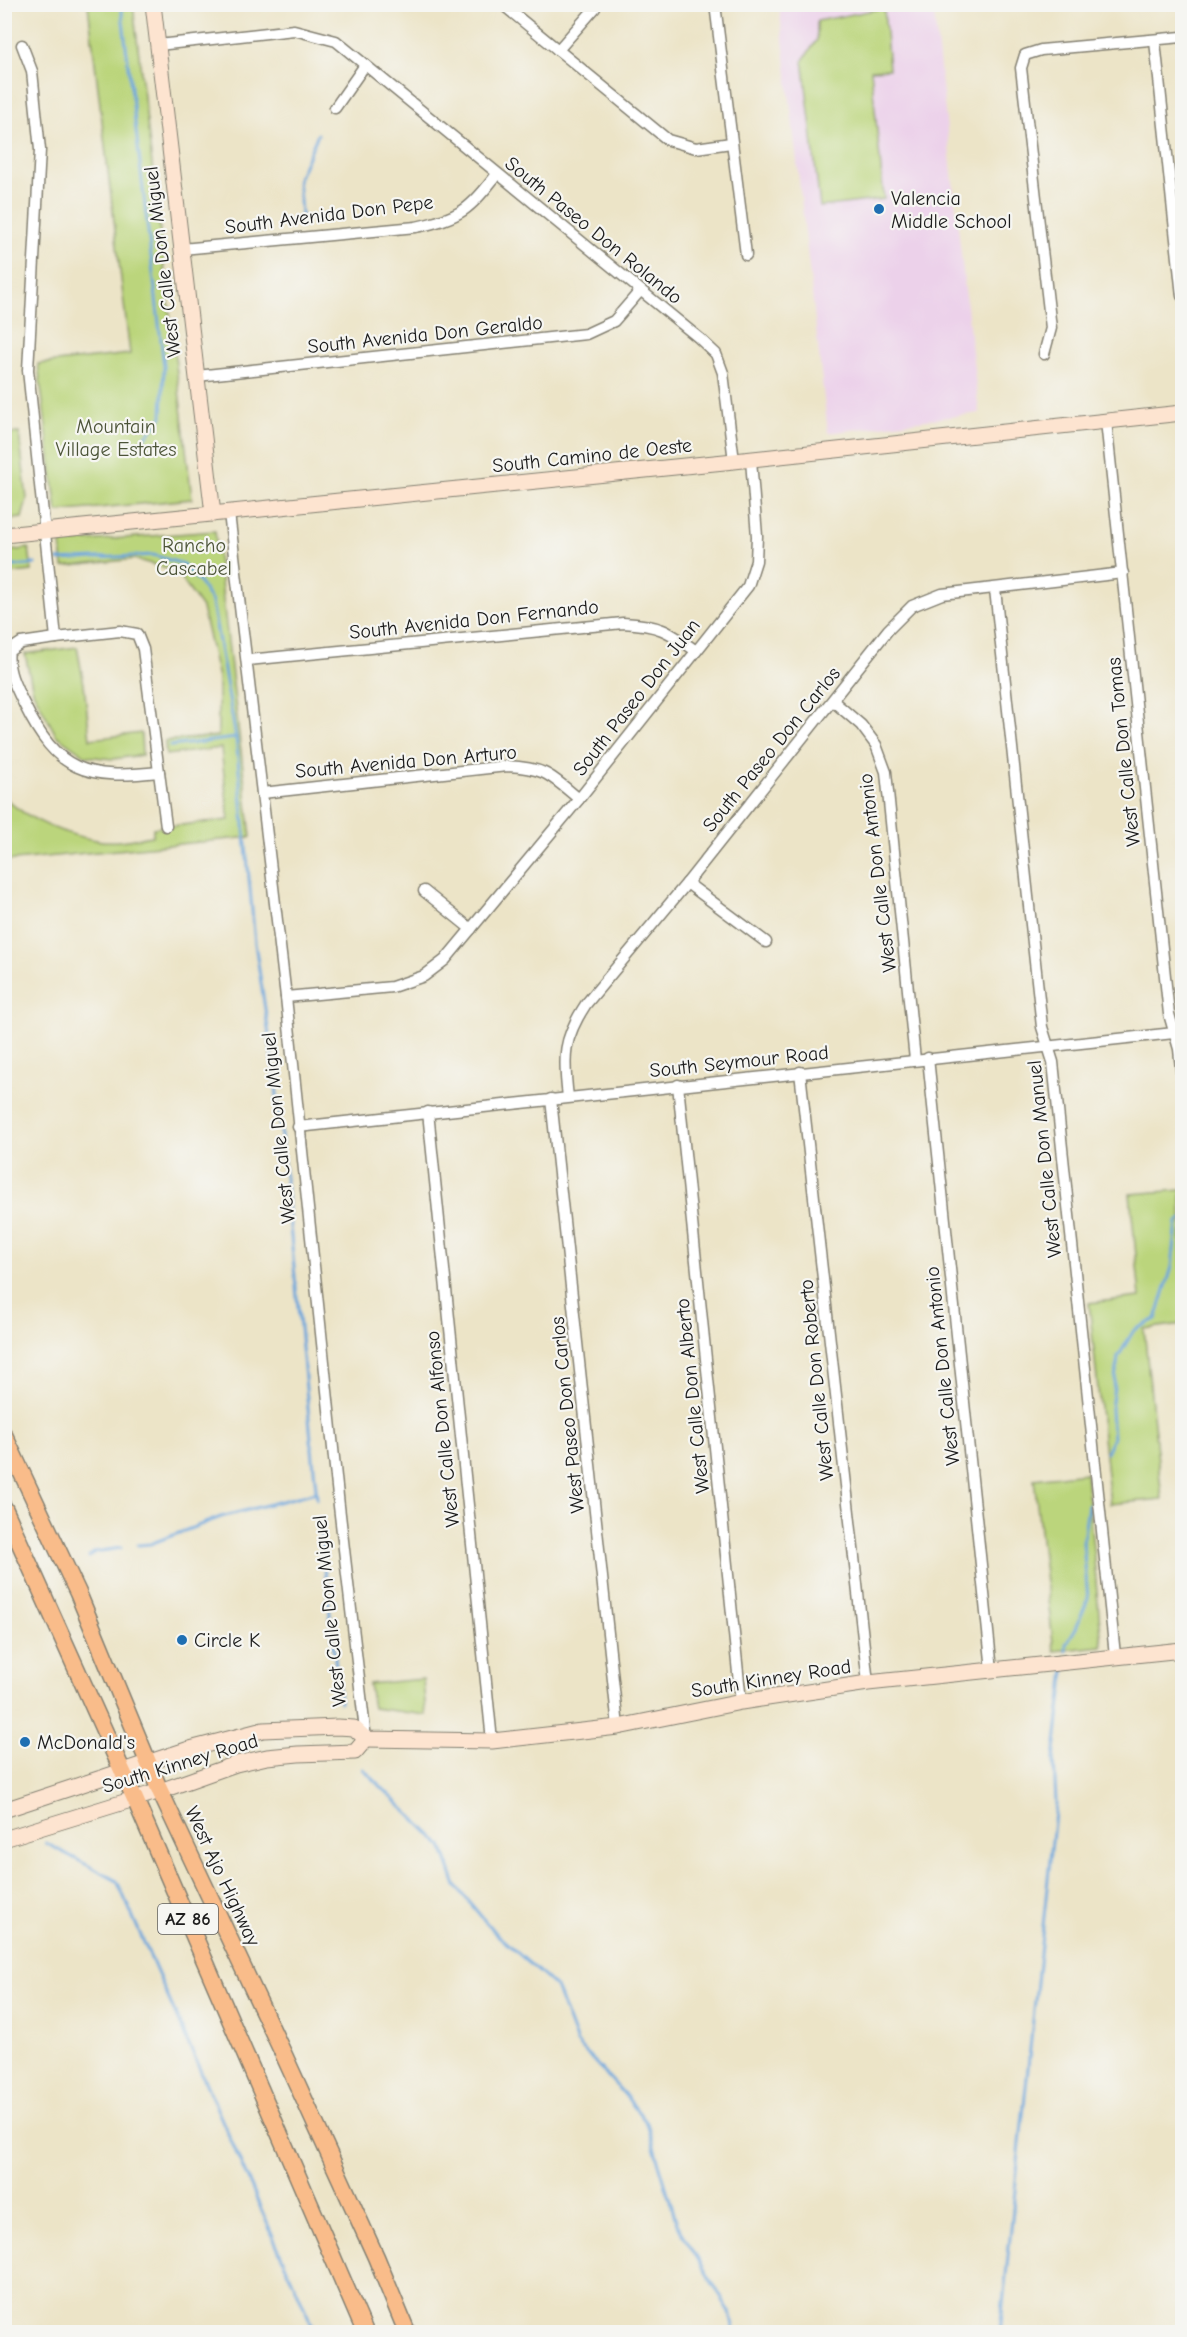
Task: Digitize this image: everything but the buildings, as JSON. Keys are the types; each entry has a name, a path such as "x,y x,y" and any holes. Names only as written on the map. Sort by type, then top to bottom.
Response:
{"main road":[{"name":"West Ajo Highway","path":"4,1435 78,1593 160,1791 283,2053 376,2257 407,2332"},
{"path":"4,1464 10,1471 21,1472"},
{"name":"AZ 86","path":"4,1508 135,1799 365,2332"}],"street":[{"name":"West Calle Don Miguel","path":"153,4 213,514"},
{"path":"502,4 668,140 696,148 731,143"},
{"path":"715,4 746,255"},
{"path":"558,50 595,8"},
{"name":"South Paseo Don Rolando","path":"158,45 294,30 336,41 716,354 727,394 734,461"},
{"path":"1044,354 1051,328 1021,68 1025,55 1041,50 1182,37"},
{"path":"1155,41 1182,296"},
{"path":"22,45 32,71 40,150 28,370 56,638"},
{"path":"334,108 365,65"},
{"name":"South Avenida Don Pepe","path":"182,249 435,223 471,206 498,174"},
{"name":"South Avenida Don Geraldo","path":"197,376 586,334 614,321 640,291"},
{"name":"South Camino de Oeste","path":"4,535 751,460 1182,412"},
{"name":"West Calle Don Tomas","path":"1106,421 1169,1014 1178,1034 1182,1078"},
{"name":"South Paseo Don Juan","path":"286,997 392,987 424,976 445,960 471,930 579,799 748,586 756,561 757,536 751,460"},
{"name":"West Calle Don Miguel","path":"230,513 286,997 298,1127 366,1739"},
{"name":"South Paseo Don Carlos","path":"568,1097 564,1063 566,1044 574,1023 586,1004 687,883 888,630 912,606 942,594 1123,573"},
{"name":"West Calle Don Manuel","path":"995,588 1042,1027 1053,1062 1115,1655"},
{"name":"South Avenida Don Fernando","path":"248,660 623,623 649,624 670,633 696,651"},
{"path":"159,772 108,776 83,771 61,759 45,742 23,704 9,669 7,650 21,643 56,638 120,631 137,634 143,649 166,825"},
{"name":"West Calle Don Antonio","path":"833,701 861,724 876,745 886,772 915,1060"},
{"name":"South Avenida Don Arturo","path":"262,793 507,766 532,767 549,775 579,799"},
{"path":"687,883 766,942"},
{"path":"424,891 471,930"},
{"name":"South Seymour Road","path":"298,1127 1048,1045 1178,1034"},
{"name":"West Calle Don Antonio","path":"928,1058 992,1670"},
{"name":"West Calle Don Roberto","path":"800,1072 868,1683"},
{"name":"West Calle Don Alberto","path":"678,1085 741,1702"},
{"name":"West Paseo Don Carlos","path":"551,1099 618,1727"},
{"name":"West Calle Don Alfonso","path":"428,1112 492,1742"},
{"name":"South Kinney Road","path":"4,1810 122,1770 234,1736 263,1730 338,1727 354,1728 366,1739 492,1742 618,1727 741,1702 868,1683 1115,1655 1182,1650"},
{"name":"South Kinney Road","path":"4,1839 160,1791 236,1764 267,1757 355,1752 366,1739"}],"shaded area":[{"name":"Valencia Middle School","path":"779,5 933,5 979,413 828,433"}],"green space":[{"name":"Mountain Village Estates","path":"88,5 133,5 192,499 57,512 38,364 130,354"},
{"path":"884,8 889,69 871,70 884,199 820,207 803,60 817,40 817,21"},
{"path":"19,433 27,499 22,518 5,520 5,434"},
{"name":"Rancho Cascabel","path":"215,531 251,837 5,861 4,797 14,806 49,826 102,841 121,841 153,836 153,828 229,820 221,748 166,755 165,741 218,736 218,678 202,608 176,571 134,559 63,567 61,543"},
{"path":"29,548 32,571 5,574 5,552"},
{"path":"77,647 90,739 141,733 142,755 113,759 86,756 56,735 33,691 25,654"},
{"path":"1181,1190 1182,1324 1144,1329 1162,1499 1110,1504 1089,1303 1140,1297 1130,1194"},
{"path":"1086,1473 1102,1646 1054,1651 1034,1479"},
{"path":"423,1679 426,1715 373,1708 369,1684"}],"waterway":[{"path":"121,4 164,366 162,417 143,440"},
{"path":"302,225 298,179 318,134"},
{"path":"58,560 153,555 183,564 212,602 236,738 255,943 275,1075 317,1499"},
{"path":"4,567 35,564"},
{"path":"170,746 236,738"},
{"path":"1106,1453 1113,1438 1111,1409 1118,1357 1134,1330 1156,1319 1172,1267 1177,1222 1182,1219"},
{"path":"138,1545 150,1544 221,1517 316,1492"},
{"path":"1066,1651 1066,1644 1076,1628 1088,1599 1083,1542 1088,1505"},
{"path":"320,1526 340,1702"},
{"path":"89,1557 95,1552 121,1548"},
{"path":"4,1588 8,1587"},
{"path":"1000,2332 1056,1803 1054,1759 1065,1669"},
{"path":"363,1769 442,1846 456,1886 494,1932 556,1987 577,2043 625,2095 647,2123 677,2224 730,2312 734,2332"},
{"path":"46,1843 117,1881 315,2332"}],"place":[{"name":"Valencia Middle School","path":"879,209"},
{"name":"Circle K","path":"182,1640"},
{"name":"McDonald's","path":"25,1742"}]}
